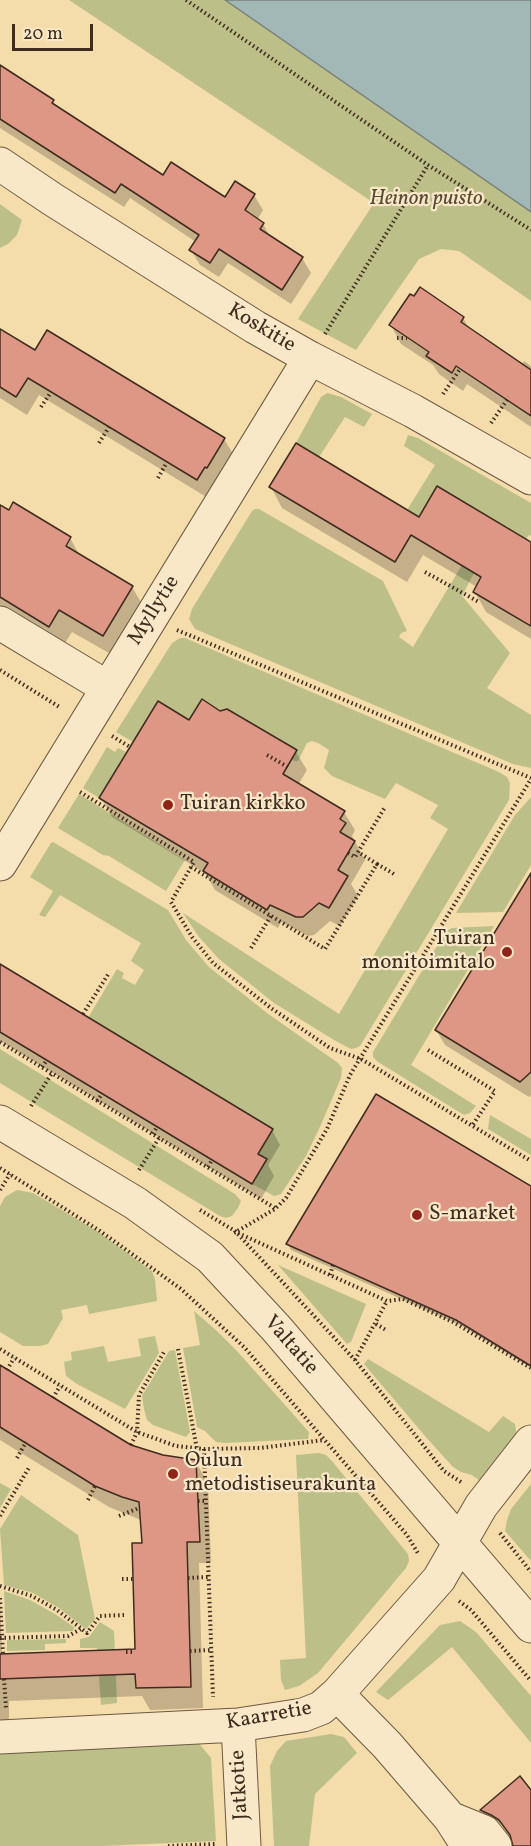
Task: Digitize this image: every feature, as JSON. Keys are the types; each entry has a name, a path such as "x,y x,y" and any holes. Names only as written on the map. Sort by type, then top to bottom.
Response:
{"street":[{"name":"Koskitie","path":"0,164 255,327 413,411 531,478"},
{"name":"Myllytie","path":"0,864 97,727 108,688 310,358"},
{"path":"0,622 108,688"},
{"name":"Valtatie","path":"0,1122 135,1203 210,1257 276,1328 531,1626"},
{"name":"Kaarretie","path":"3,1727 225,1716 303,1715 321,1708 337,1694 439,1579 481,1506 531,1442"},
{"path":"337,1694 387,1744 450,1818 468,1846"},
{"name":"Jatkotie","path":"225,1716 244,1846"},
{"path":"450,1818 484,1832 495,1846"}],"path":[{"path":"186,0 428,165 531,230"},
{"path":"310,358 428,165"},
{"path":"398,338 407,338"},
{"path":"438,402 460,369"},
{"path":"41,407 51,392"},
{"path":"487,429 509,397"},
{"path":"99,443 109,427"},
{"path":"158,478 167,462"},
{"path":"425,572 479,602"},
{"path":"152,616 170,627 531,779 350,1075 327,1129 286,1198 275,1209 235,1231 181,1289"},
{"path":"0,670 65,711 129,747"},
{"path":"267,755 288,767"},
{"path":"74,788 194,862 171,902 192,937 213,963 271,1008 330,1048 361,1059 531,1161"},
{"path":"348,853 355,857 385,807"},
{"path":"358,852 394,874"},
{"path":"191,867 325,949 377,864"},
{"path":"251,948 271,916"},
{"path":"83,1014 109,973"},
{"path":"0,1042 275,1209"},
{"path":"428,1050 495,1090 472,1126"},
{"path":"42,1067 47,1060"},
{"path":"31,1106 52,1073"},
{"path":"97,1101 102,1094"},
{"path":"153,1134 157,1127"},
{"path":"138,1172 159,1138"},
{"path":"208,1167 212,1160"},
{"path":"0,1168 100,1231 181,1289 244,1347 407,1535 420,1557 458,1601 471,1610 531,1681"},
{"path":"0,1190 10,1174"},
{"path":"235,1231 387,1301 403,1299 453,1322 531,1368"},
{"path":"330,1275 333,1265"},
{"path":"355,1360 387,1301"},
{"path":"376,1324 386,1330"},
{"path":"178,1349 197,1449"},
{"path":"0,1350 137,1432 176,1446 197,1449 260,1448 324,1440"},
{"path":"131,1445 137,1432 139,1395 164,1352"},
{"path":"8,1370 15,1358"},
{"path":"53,1398 60,1386"},
{"path":"17,1458 26,1442"},
{"path":"204,1449 211,1650 225,1716"},
{"path":"0,1516 30,1466"},
{"path":"88,1500 95,1486"},
{"path":"198,1501 205,1501"},
{"path":"119,1516 139,1508"},
{"path":"188,1578 208,1577"},
{"path":"122,1579 133,1579"},
{"path":"0,1586 32,1596 57,1610 87,1633 100,1616 124,1615"},
{"path":"0,1598 3,1654"},
{"path":"1,1638 68,1636 81,1629"},
{"path":"190,1651 211,1650"},
{"path":"126,1652 135,1652"},
{"path":"3,1727 4,1679"},
{"path":"168,1846 210,1844"}],"green space":[{"name":"Heinon puisto","path":"69,0 225,0 531,212 531,301 459,251 441,249 419,259 356,350 298,319 374,203"},
{"path":"0,204 22,220 17,235 0,248"},
{"path":"327,393 341,397 372,414 364,427 345,417 319,457 296,443 321,397"},
{"path":"408,435 418,438 531,503 531,536 529,535 526,539 437,486 419,517 407,510 435,465 404,446"},
{"path":"255,509 259,509 383,581 407,631 401,633 399,637 413,647 462,565 474,573 462,596 510,653 487,688 531,715 531,768 513,764 195,629 189,619 192,609"},
{"path":"185,638 499,772 507,777 510,783 509,800 360,1046 356,1048 351,1049 334,1040 274,1003 219,959 199,937 183,913 339,1014 448,829 430,818 438,805 396,783 385,799 332,776 324,768 329,750 312,741 307,743 298,761 294,761 292,759 297,750 228,709 220,711 202,700 189,720 158,701 133,742 116,732 172,643"},
{"path":"107,747 115,752 118,748 126,752 99,798 83,788"},
{"path":"79,794 185,860 166,891 58,828"},
{"path":"531,797 531,865 503,912 456,913 515,815"},
{"path":"53,842 168,910 186,940 209,967 342,1068 341,1078 306,1156 281,1194 274,1196 252,1184 267,1160 88,1018 117,969 124,973 122,978 135,985 144,970 131,961 141,943 60,895 45,917 39,915 53,891 30,877"},
{"path":"494,926 411,1065 476,1106 470,1113 464,1115 378,1062 373,1057 373,1052 446,931 452,928"},
{"path":"0,1049 235,1194 241,1201 238,1208 232,1216 226,1218 220,1216 0,1083"},
{"path":"490,1115 531,1139 531,1155 488,1129"},
{"path":"17,1190 33,1193 97,1231 152,1271 157,1301 89,1314 87,1305 61,1310 63,1318 48,1344 40,1346 23,1346 0,1332 0,1206 5,1197"},
{"path":"278,1265 366,1304 351,1342 347,1344"},
{"path":"194,1311 237,1351 309,1432 308,1439 225,1443 216,1442 205,1431 197,1427 183,1348 200,1345"},
{"path":"155,1336 159,1353 125,1409 66,1376 64,1362 72,1360 71,1352 104,1346 108,1362 141,1356 138,1339"},
{"path":"175,1350 190,1432 186,1437 153,1425 147,1420 142,1396 169,1351"},
{"path":"368,1359 489,1432 503,1416 515,1424 517,1438 480,1481 472,1475 461,1472 453,1467 425,1436 364,1364"},
{"path":"319,1453 326,1455 332,1461 408,1554 409,1561 406,1568 318,1673 299,1686 285,1690 281,1680 280,1660 306,1658 296,1455"},
{"path":"0,1483 11,1489 0,1508"},
{"path":"531,1484 531,1561 505,1531 511,1509"},
{"path":"21,1495 78,1535 95,1619 86,1629 59,1608 33,1593 4,1585 0,1529"},
{"path":"4,1591 30,1600 55,1614 74,1627 73,1631 6,1633"},
{"path":"460,1621 476,1632 531,1696 531,1743 452,1647 388,1700 376,1692 440,1625"},
{"path":"100,1622 114,1631 117,1703 101,1705 97,1648 80,1648 80,1639 89,1637"},
{"path":"66,1639 66,1643 45,1644 45,1650 7,1651 7,1640"},
{"path":"331,1734 344,1737 357,1753 315,1794 309,1846 274,1846 270,1766 277,1751 286,1741"},
{"path":"197,1741 211,1758 216,1841 103,1846 0,1846 0,1752"}],"water":[{"path":"225,0 531,0 531,212"}],"building":[{"path":"0,65 54,100 52,103 163,175 171,162 225,197 235,181 255,194 245,210 264,223 260,229 303,257 282,290 219,249 210,263 189,250 199,235 121,184 115,193 0,119"},
{"path":"420,287 464,317 461,322 531,370 531,416 456,366 452,373 426,356 429,352 389,325 410,294 414,296"},
{"path":"0,329 35,350 47,330 225,438 197,480 28,378 16,397 0,387"},
{"path":"296,443 419,517 437,486 531,542 531,626 473,592 481,577 411,535 395,562 269,487"},
{"path":"13,502 71,537 66,546 133,586 103,636 59,610 49,627 0,597 0,505 9,510"},
{"name":"Tuiran kirkko","path":"202,699 220,711 227,709 297,750 283,774 345,811 340,819 346,823 340,832 355,841 338,870 348,876 329,908 319,903 303,917 296,917 270,905 267,910 203,871 208,863 99,798 158,701 189,720"},
{"name":"Tuiran monitoimitalo","path":"531,873 531,1072 520,1082 435,1030"},
{"path":"0,964 273,1129 258,1154 267,1159 252,1184 0,1032"},
{"name":"S-market","path":"376,1094 531,1186 531,1366 456,1320 286,1244"},
{"path":"0,1365 131,1445 163,1455 196,1460 200,1542 187,1542 191,1687 136,1688 135,1674 0,1679 0,1654 135,1649 132,1543 142,1543 139,1502 95,1486 0,1427"},
{"path":"520,1776 531,1790 531,1846 513,1846 510,1835 499,1820 480,1810"}],"place":[{"name":"Tuiran kirkko","path":"168,805"},
{"name":"Tuiran monitoimitalo","path":"507,952"},
{"name":"S-market","path":"417,1215"},
{"name":"Oulun metodistiseurakunta","path":"173,1474"}]}
